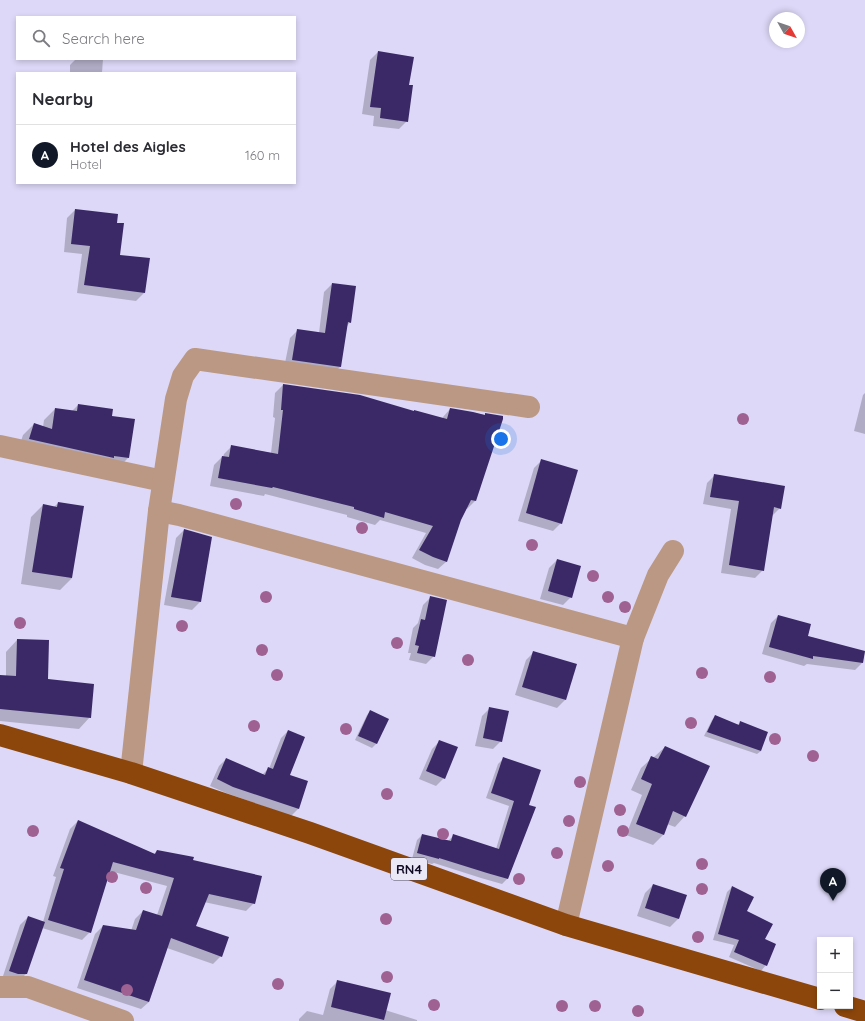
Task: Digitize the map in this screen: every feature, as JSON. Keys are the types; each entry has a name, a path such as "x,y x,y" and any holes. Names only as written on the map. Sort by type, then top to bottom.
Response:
{"highway":[{"name":"RN4","path":"0,735 131,773 310,833 566,925 817,998"},
{"path":"853,1008 865,1012"}],"street":[{"path":"131,773 163,481 176,399 183,376 195,359 529,408"},
{"path":"0,446 163,481"},
{"path":"159,511 179,515 633,638"},
{"path":"566,925 633,638 658,575 673,551"},
{"path":"0,987 28,987 123,1021"}],"building":[{"path":"378,51 414,57 409,85 413,85 408,122 380,118 381,108 370,107"},
{"path":"75,209 118,214 117,223 124,223 120,255 150,258 145,293 84,285 90,246 71,244"},
{"path":"332,283 356,286 351,323 348,322 341,367 292,360 297,329 325,333"},
{"path":"283,384 360,395 447,419 450,408 485,415 485,413 503,416 476,501 471,500 461,520 447,562 419,550 433,526 385,512 384,518 354,509 354,507 273,487 218,478 222,456 229,457 231,445 278,454 283,410 281,410"},
{"path":"78,404 113,409 112,416 135,419 129,458 114,456 114,458 29,439 34,423 52,429 55,408 77,411"},
{"path":"541,459 578,470 562,524 526,513"},
{"path":"714,474 785,486 781,509 774,507 764,571 729,565 739,501 710,497"},
{"path":"58,502 84,506 72,578 32,572 43,504 57,507"},
{"path":"184,529 212,537 201,602 171,597"},
{"path":"557,559 581,566 572,598 548,591"},
{"path":"430,596 447,600 435,657 417,653 419,646 415,645 421,619 425,620"},
{"path":"778,615 811,624 808,636 865,651 863,663 813,656 813,659 769,647"},
{"path":"17,639 49,640 48,679 94,684 91,718 0,709 0,675 16,676"},
{"path":"533,651 577,664 566,700 522,687"},
{"path":"489,707 509,711 502,742 483,738"},
{"path":"370,710 389,719 377,744 358,736"},
{"path":"715,715 739,725 740,721 768,732 761,751 707,732"},
{"path":"288,730 305,737 290,775 308,781 299,809 233,787 217,779 226,758 265,775 268,767 273,769"},
{"path":"439,740 458,747 445,779 426,771"},
{"path":"665,746 710,766 686,817 673,811 664,835 636,824 652,784 641,779 651,756 658,759"},
{"path":"503,757 541,770 529,805 536,807 508,879 439,858 417,853 422,834 451,841 453,834 499,849 514,801 491,793"},
{"path":"78,820 155,854 157,850 194,857 193,860 262,876 255,904 209,894 196,926 229,937 222,957 171,938 149,1002 84,980 103,925 136,930 143,910 162,916 174,878 113,862 91,933 48,920 64,869 60,868"},
{"path":"653,884 687,895 679,919 645,908"},
{"path":"732,886 754,897 747,911 773,924 765,939 776,944 767,966 734,952 739,940 718,934"},
{"path":"28,916 45,922 27,974 18,974 9,971"},
{"path":"337,980 391,993 384,1020 331,1007"}],"place":[{"name":"Hotel des Aigles","path":"833,901"}]}
